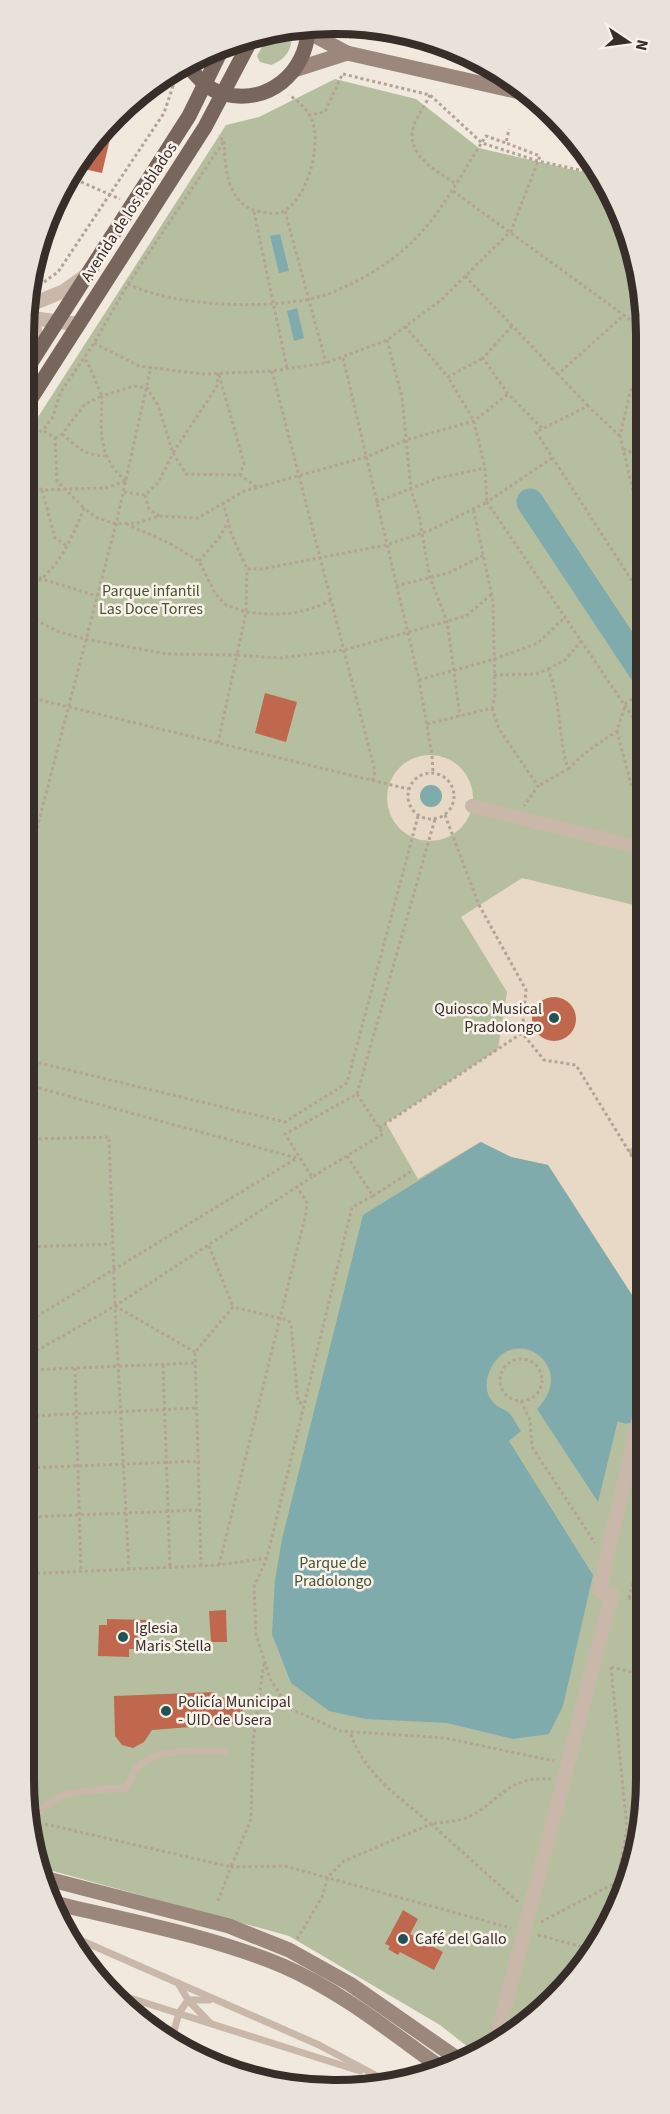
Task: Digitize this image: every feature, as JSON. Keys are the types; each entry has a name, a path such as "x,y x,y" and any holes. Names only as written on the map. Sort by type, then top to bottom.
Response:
{"main road":[{"path":"192,71 204,84 224,94 251,97 277,88 297,69 305,51 307,36"},
{"name":"Avenida de los Poblados","path":"34,394 224,94 247,48"},
{"name":"Avenida de los Poblados","path":"34,358 189,116 217,58"}],"street":[{"path":"318,35 349,47 507,88"},
{"path":"297,69 349,47"},
{"path":"36,307 87,274"},
{"path":"35,312 57,322 80,322"},
{"path":"472,806 636,847"},
{"path":"498,2031 612,1594 599,1591 636,1431"},
{"path":"52,1880 229,1926 291,1951 350,1984 453,2056"},
{"path":"62,1905 224,1945 284,1966 347,2002 434,2063"}],"lane":[{"path":"37,1818 48,1802 65,1793 127,1788 138,1767 150,1758 163,1754 225,1751"},
{"path":"82,1941 319,2045 378,2076"},
{"path":"178,1983 188,2000 211,2024"},
{"path":"130,1998 377,2076"},
{"path":"188,2000 217,2001"},
{"path":"174,2032 179,2013 188,2000"}],"path":[{"path":"348,35 349,47"},
{"path":"308,115 325,112 343,74 430,95 482,143 538,161 587,172"},
{"path":"39,284 58,272 110,195 164,113 173,86 171,83"},
{"path":"218,136 224,141 225,173 233,194 254,211 272,214 285,211 305,188 314,156 314,127 304,106 290,95"},
{"path":"430,95 412,132 414,147 424,162 456,184"},
{"path":"506,143 509,129"},
{"path":"94,343 140,366 218,373 272,371 326,363 387,340 441,300 511,231 540,156 486,136 453,191 410,244 374,271 324,295 274,303 226,305 146,293 128,284"},
{"path":"34,435 44,430 58,407 60,393 94,343 128,284 224,141"},
{"path":"78,180 132,205"},
{"path":"453,191 635,323"},
{"path":"254,211 287,368"},
{"path":"285,211 306,298 326,363"},
{"path":"465,276 588,406 620,436"},
{"path":"558,374 624,315"},
{"path":"405,326 448,376 474,421 485,468 487,502 636,720"},
{"path":"448,376 483,358 512,326"},
{"path":"387,340 402,397 411,490 430,578 447,621 460,717"},
{"path":"343,358 419,680 433,772"},
{"path":"483,358 508,393 543,429"},
{"path":"81,360 87,361 102,396 102,442 105,456 112,470 126,481"},
{"path":"34,838 66,706 116,524 151,367"},
{"path":"272,371 375,771 372,783"},
{"path":"145,495 158,483 173,453 217,386 218,373"},
{"path":"218,373 244,463 240,475"},
{"path":"636,381 630,392 620,436 636,504"},
{"path":"55,438 62,434 85,404 134,386 147,388 158,405 173,453 186,474 240,475 257,487"},
{"path":"55,438 57,481 95,517 116,524 159,516 198,518 223,502 257,487 366,457 406,440 474,421 508,393"},
{"path":"588,406 536,432 636,587"},
{"path":"44,430 55,438"},
{"path":"62,434 77,449 89,455 105,456"},
{"path":"623,449 636,454"},
{"path":"247,568 262,569 321,559 386,545 421,534 487,502 552,458"},
{"path":"376,502 438,478 485,468"},
{"path":"34,486 42,490 105,488 126,481"},
{"path":"42,490 55,538 67,546"},
{"path":"123,492 145,495"},
{"path":"145,495 149,509 159,516"},
{"path":"218,744 246,612 247,568 228,522 223,502"},
{"path":"34,585 42,579 67,546 84,508"},
{"path":"472,508 492,594 495,659 495,695 492,708 500,729 538,786"},
{"path":"199,561 219,538 228,522"},
{"path":"125,524 167,542 199,561 215,593 226,605 246,612 284,616 320,606 331,600"},
{"path":"396,586 448,573 484,555"},
{"path":"34,574 42,579 97,596"},
{"path":"34,618 57,631 85,639 166,654 279,658 344,650 408,634 466,616 492,594"},
{"path":"419,680 495,659 538,644 566,616"},
{"path":"494,675 536,674 565,660 582,640"},
{"path":"548,669 555,686 560,731 568,769"},
{"path":"636,696 626,703 616,732 636,794"},
{"path":"34,698 372,783 408,789"},
{"path":"427,724 492,708"},
{"path":"517,817 538,786 568,769 585,753 616,732"},
{"path":"433,772 447,778 454,792 451,808 445,815 435,819 418,816 411,809 408,789 413,780 422,774 433,772"},
{"path":"445,815 478,905 526,990 522,1033 544,1060 576,1065 636,1163"},
{"path":"34,1062 285,1122 347,1083 418,816"},
{"path":"312,1177 297,1158 285,1134 357,1094 435,819"},
{"path":"379,1128 522,1033"},
{"path":"34,1087 297,1158"},
{"path":"34,1352 115,1306 312,1177 383,1134 357,1094"},
{"path":"34,1139 109,1137 112,1270 129,1570"},
{"path":"347,1156 373,1196"},
{"path":"34,1318 297,1158"},
{"path":"413,1170 352,1207 267,1558 254,1587 256,1634 270,1679 289,1708 340,1731 445,1738 568,1764"},
{"path":"219,1565 306,1213 307,1203 297,1187"},
{"path":"34,1246 111,1244"},
{"path":"209,1246 233,1307"},
{"path":"115,1306 195,1352"},
{"path":"233,1307 288,1320 291,1324 298,1402 304,1404"},
{"path":"201,1566 200,1461 195,1352 233,1307"},
{"path":"521,1401 534,1397 542,1385 542,1378 536,1365 523,1359 510,1362 505,1366 500,1379 504,1392 508,1397 521,1401 530,1420 532,1447 599,1550 608,1552"},
{"path":"34,1370 195,1363"},
{"path":"163,1365 170,1568"},
{"path":"75,1368 81,1572"},
{"path":"34,1416 197,1408"},
{"path":"34,1467 200,1461"},
{"path":"34,1517 201,1510"},
{"path":"34,1545 35,1573 219,1565 267,1558"},
{"path":"636,1570 629,1598 636,1600"},
{"path":"218,1901 251,1819 253,1742 265,1660"},
{"path":"595,1663 632,1672 636,1678"},
{"path":"523,1932 617,1882 627,1828 611,1666"},
{"path":"350,1732 357,1752 382,1783 528,1911"},
{"path":"291,1951 302,1927 322,1897 328,1877 344,1861 431,1824 468,1818 509,1786 517,1783 532,1778 563,1780"},
{"path":"38,1824 231,1868 285,1866 328,1877 353,1887 584,1947"}],"green space":[{"path":"363,37 394,40 445,55"},
{"path":"292,38 285,56 271,65 260,62 257,56 264,43"},
{"name":"Parque de Pradolongo","path":"335,79 416,99 479,148 588,173 605,202 620,238 633,296 636,335 635,1799 630,1838 620,1876 605,1912 585,1946 561,1977 533,2005 502,2029 469,2048 440,2025 289,1936 48,1870 37,1818 34,1779 34,423 226,125 259,117"}],"shaded area":[{"path":"430,755 446,759 460,768 469,782 473,798 469,814 460,828 446,837 430,841 414,837 400,828 391,814 387,798 391,782 400,768 414,759"},
{"path":"522,878 636,906 636,1144 628,1151 636,1163 636,1301 548,1165 511,1157 480,1142 418,1179 386,1123 498,1049 507,992 461,917"}],"water":[{"path":"280,234 289,271 279,273 270,236"},
{"path":"297,308 304,338 294,341 287,311"},
{"path":"431,785 439,788 442,796 439,804 431,807 423,804 420,796 423,788"},
{"path":"481,1142 511,1157 548,1165 636,1301 636,1346 598,1502 537,1409 548,1393 551,1378 547,1365 539,1355 527,1349 514,1349 502,1355 488,1374 487,1387 490,1398 497,1406 510,1414 521,1431 509,1441 593,1575 563,1706 549,1734 513,1739 447,1723 366,1719 329,1711 291,1683 272,1634 275,1580 282,1539 363,1215"}],"building":[{"path":"111,135 102,173 84,169"},
{"path":"265,693 297,702 286,742 255,733"},
{"name":"Quiosco Musical Pradolongo","path":"554,997 569,1004 576,1019 569,1034 554,1041 539,1034 532,1019 539,1004"},
{"path":"226,1610 227,1642 211,1642 209,1611"},
{"name":"Iglesia Maris Stella","path":"107,1619 148,1620 147,1649 129,1649 129,1657 98,1656 99,1625 107,1625"},
{"name":"Policía Municipal - UID de Usera","path":"216,1692 216,1698 242,1697 243,1723 152,1730 144,1742 133,1748 122,1745 115,1736 114,1696"},
{"name":"Café del Gallo","path":"403,1910 418,1919 410,1934 443,1952 434,1970 400,1952 398,1955 388,1949 390,1946 385,1944"}],"waterway":[{"path":"530,502 636,662"},
{"path":"621,1408 626,1410 636,1369"}],"place":[{"name":"Quiosco Musical Pradolongo","path":"554,1018"},
{"name":"Iglesia Maris Stella","path":"123,1637"},
{"name":"Policía Municipal - UID de Usera","path":"166,1711"},
{"name":"Café del Gallo","path":"403,1939"}],"park label":[{"name":"Parque infantil Las Doce Torres","path":"151,600"}]}
